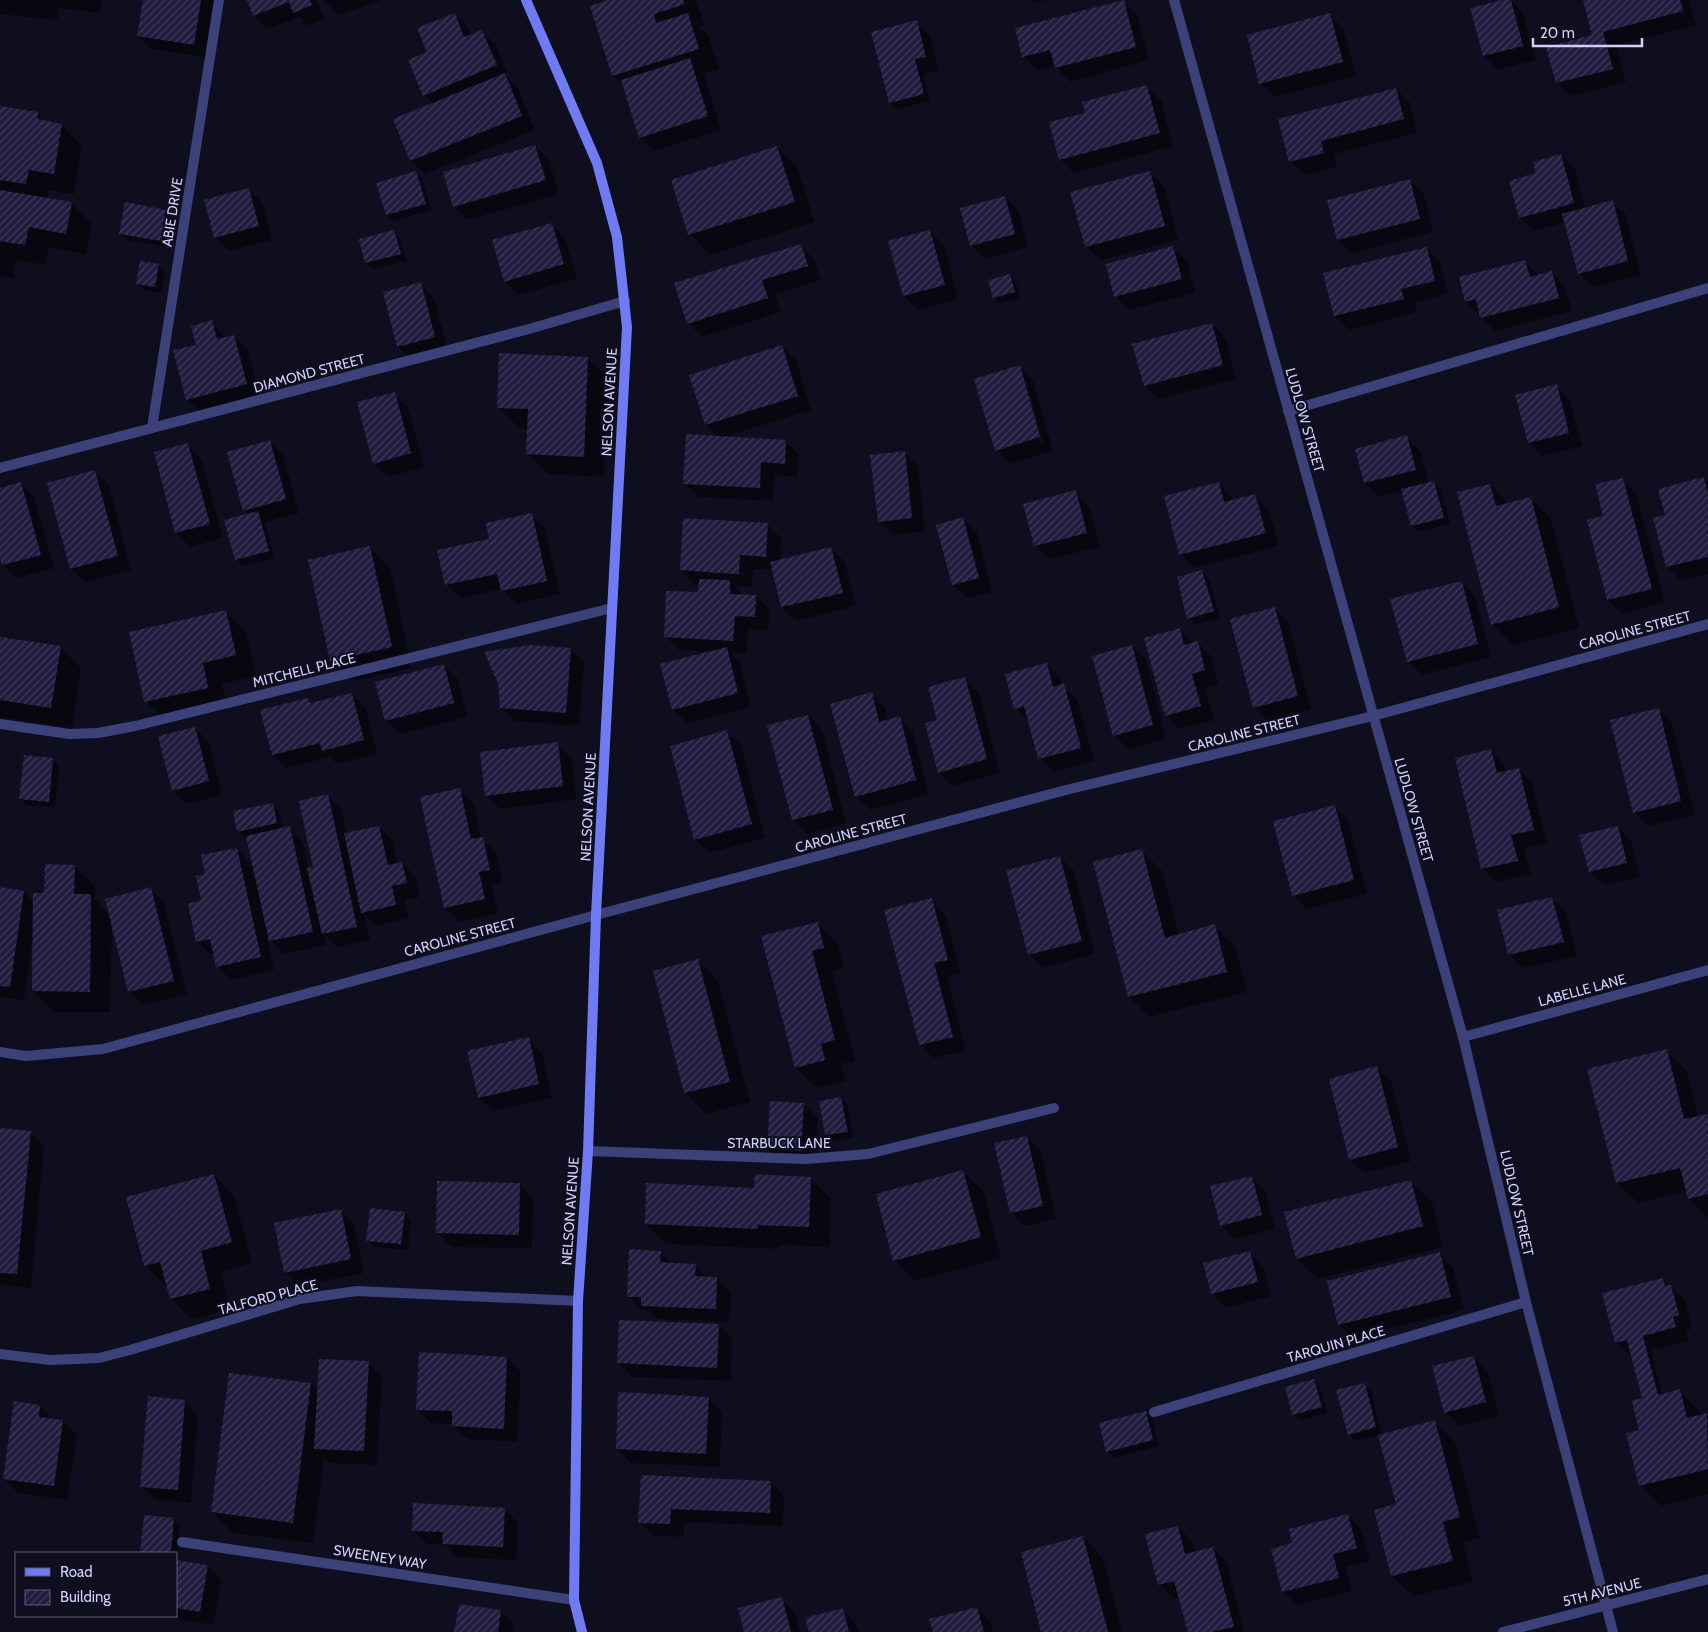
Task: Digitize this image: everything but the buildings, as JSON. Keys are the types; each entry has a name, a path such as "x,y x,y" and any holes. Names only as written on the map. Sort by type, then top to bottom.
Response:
{"street":[{"name":"ABIE DRIVE","path":"152,428 219,0"},
{"name":"NELSON AVENUE","path":"526,0 597,163 617,237 627,327 596,914 588,1152 578,1301 574,1600 582,1632"},
{"name":"LUDLOW STREET","path":"1174,0 1464,1037 1526,1302 1613,1632"},
{"path":"1288,411 1708,288"},
{"name":"DIAMOND STREET","path":"0,468 529,329 625,301"},
{"name":"MITCHELL PLACE","path":"0,724 70,734 98,733 134,726 612,608"},
{"name":"CAROLINE STREET","path":"0,1052 26,1056 102,1049 596,914 1066,790 1373,716 1708,624"},
{"name":"LABELLE LANE","path":"1464,1037 1708,970"},
{"name":"STARBUCK LANE","path":"588,1152 806,1159 868,1154 1054,1108"},
{"name":"TALFORD PLACE","path":"0,1354 50,1360 98,1358 300,1299 357,1291 578,1301"},
{"name":"TARQUIN PLACE","path":"1154,1412 1526,1302"},
{"name":"SWEENEY WAY","path":"182,1542 574,1600"},
{"name":"5TH AVENUE","path":"1503,1632 1708,1579"}]}
